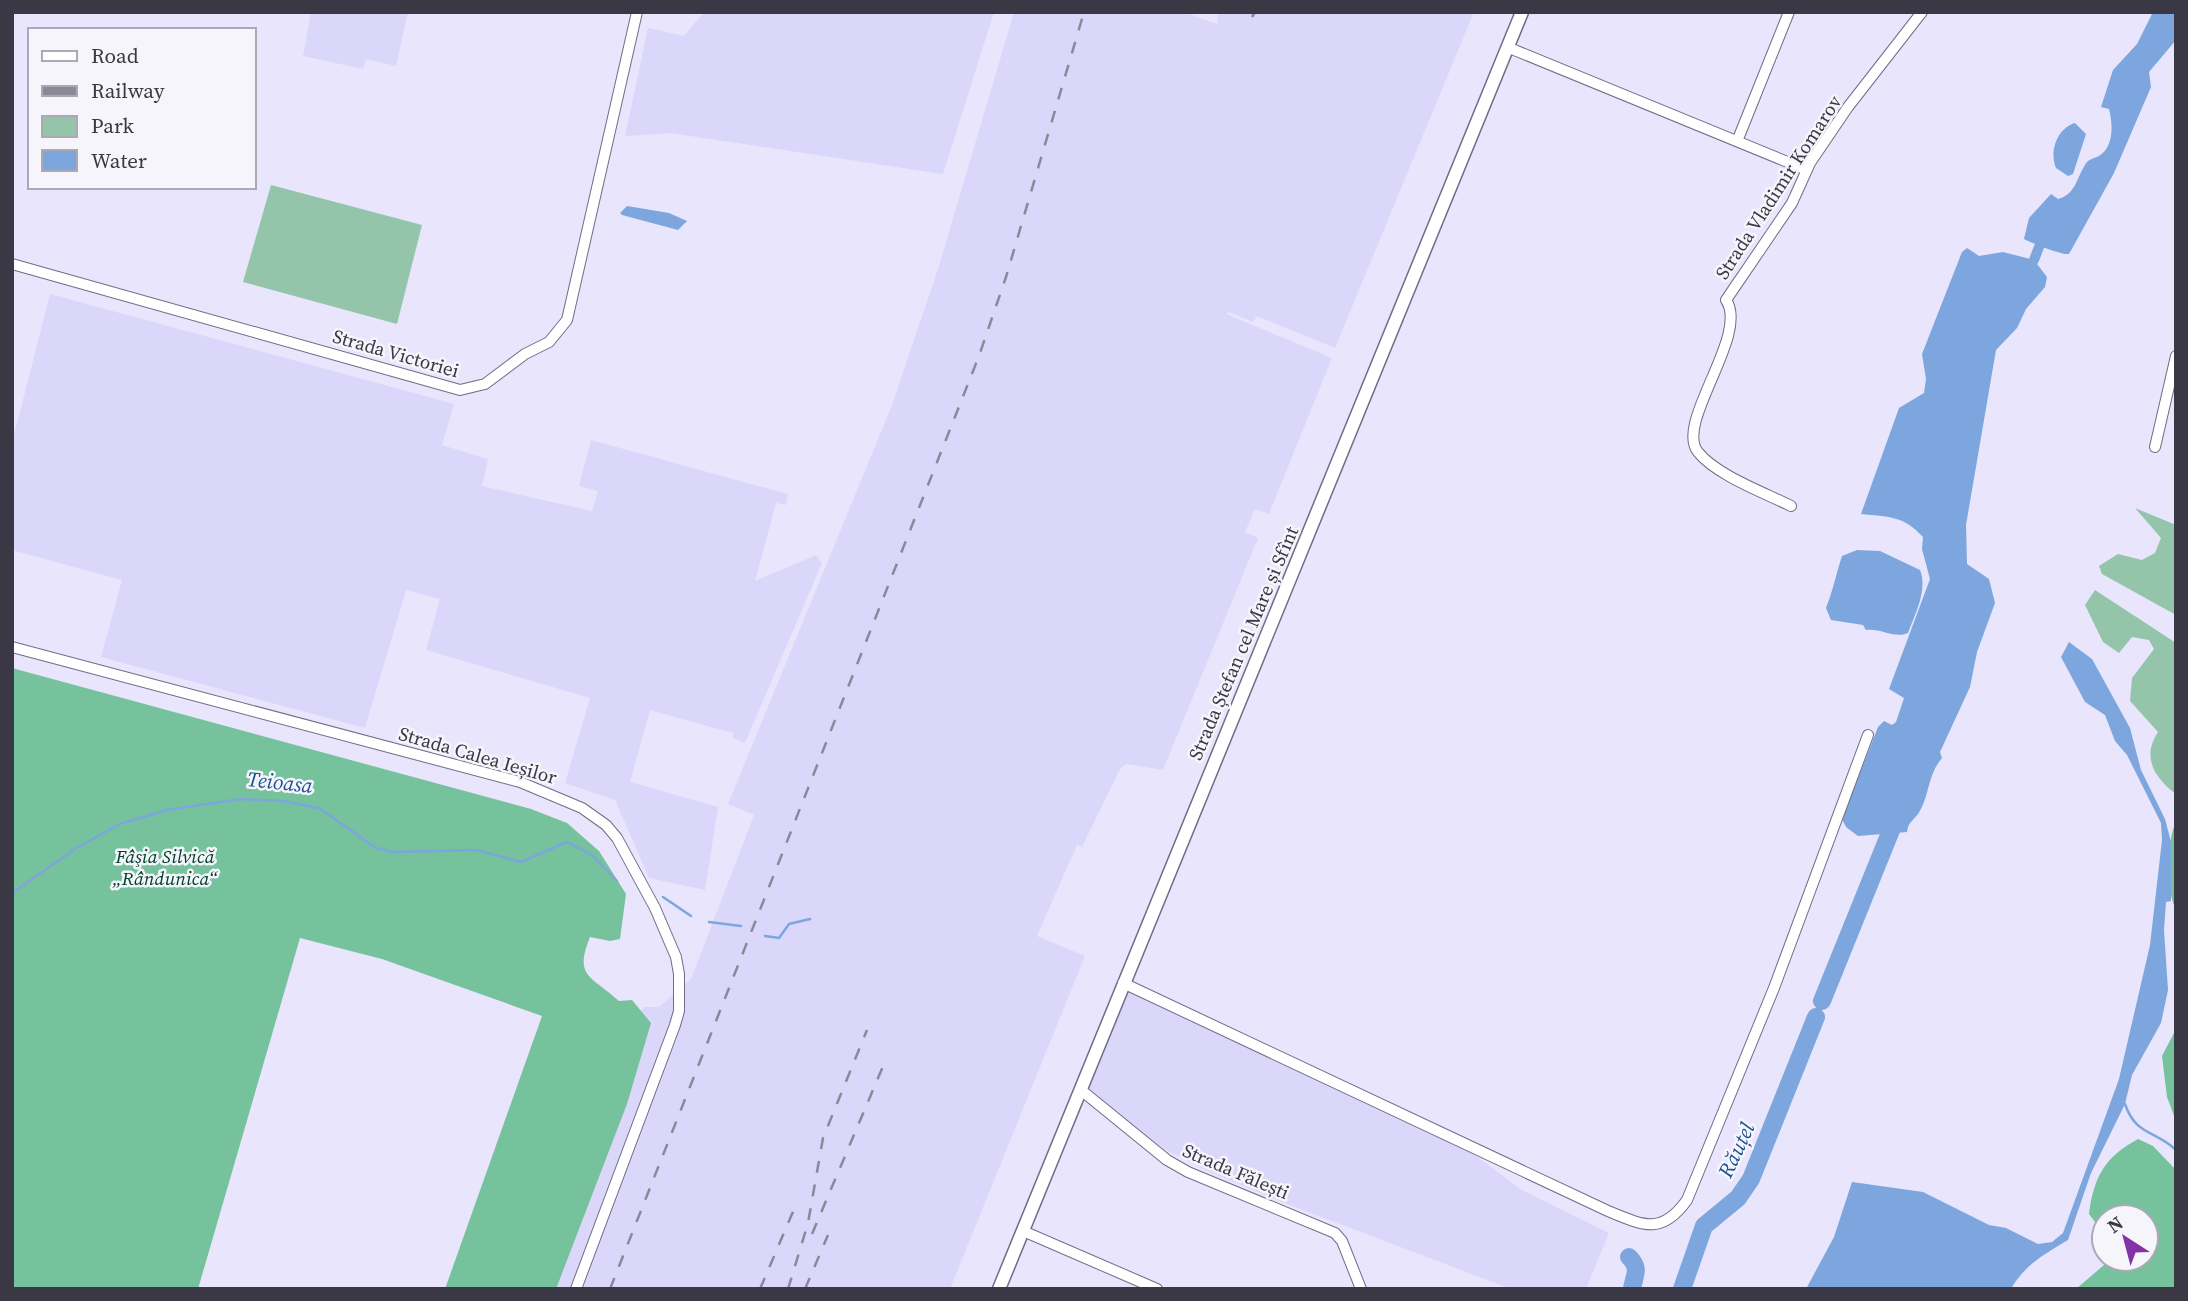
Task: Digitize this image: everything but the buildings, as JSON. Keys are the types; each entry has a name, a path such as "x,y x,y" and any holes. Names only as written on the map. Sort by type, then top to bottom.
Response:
{"main road":[{"name":"Strada Ștefan cel Mare și Sfînt","path":"999,1289 1522,12"}],"street":[{"name":"Strada Victoriei","path":"12,264 460,390 476,389 525,354 550,342 567,320 637,12"},
{"path":"1738,139 1789,12"},
{"name":"Strada Vladimir Komarov","path":"1791,506 1721,470 1700,455 1693,440 1701,409 1731,330 1731,308 1726,300 1792,203 1807,170 1848,107 1923,12"},
{"path":"1507,47 1738,139 1807,170"},
{"path":"2155,447 2176,356"},
{"name":"Strada Calea Ieșilor","path":"12,647 520,782 566,799 606,825 637,871 676,957 679,1011 576,1289"},
{"path":"1123,983 1608,1211 1652,1225 1665,1223 1687,1200 1774,988 1868,736"},
{"name":"Strada Fălești","path":"1081,1090 1167,1160 1188,1172 1335,1233 1342,1241 1361,1289"},
{"path":"1023,1231 1157,1289"}],"shaded area":[{"path":"311,12 408,12 396,66 366,59 363,69 303,56"},
{"path":"704,12 994,12 943,174 670,133 625,136 648,28 684,36"},
{"path":"1014,12 1184,12 1217,24 1218,12 1474,12 1335,348 1257,316 1253,322 1229,312 1226,314 1332,358 1269,514 1255,509 1245,532 1258,538 1163,770 1126,764 1120,769 1082,847 1077,845 1037,936 1085,956 950,1289 533,1289 631,1025 644,1007 659,1007 691,979 754,815 728,804 892,405 939,266"},
{"path":"50,294 454,404 442,445 488,459 482,486 592,511 598,491 579,486 591,440 788,494 786,505 776,503 755,581 816,555 822,563 745,743 733,738 733,733 650,710 630,782 718,807 705,890 649,878 615,800 565,783 590,698 426,650 440,599 406,590 365,728 101,657 122,580 12,550 12,443"},
{"path":"1123,983 1446,1133 1520,1189 1609,1233 1586,1289 1511,1289 1282,1202 1210,1172 1164,1149 1081,1090"}],"green space":[{"path":"271,185 422,225 397,324 243,282"},
{"path":"2135,508 2176,525 2176,615 2102,574 2099,566 2118,554 2142,560 2155,553 2161,538"},
{"path":"2095,590 2176,643 2176,794 2161,781 2152,766 2151,749 2158,732 2130,701 2132,678 2154,649 2149,640 2132,637 2119,653 2103,642 2085,605"},
{"name":"Fâşia Silvică „Rândunica“","path":"12,668 531,809 567,823 599,851 626,894 620,939 610,941 590,937 585,950 584,968 593,980 619,1001 632,1000 651,1023 627,1104 556,1289 445,1289 542,1016 382,959 300,938 198,1289 12,1289"},
{"path":"2176,822 2176,909 2169,866 2171,840"},
{"path":"2176,1029 2176,1121 2167,1097 2162,1056"},
{"path":"2138,1139 2153,1146 2176,1170 2176,1289 2076,1289 2095,1273 2160,1273 2160,1203 2091,1203 2103,1169"}],"water":[{"path":"2153,12 2176,12 2176,40 2149,72 2151,87 2114,173 2069,254 2053,251 2024,239 2029,218 2051,194 2058,199 2069,194 2086,163 2099,156 2107,147 2112,128 2109,109 2101,107 2113,70 2137,44"},
{"path":"2075,123 2086,134 2073,174 2068,176 2056,168 2053,155 2059,135"},
{"path":"627,206 669,213 687,221 678,230 622,215 620,213"},
{"path":"1967,248 1979,256 2003,252 2034,260 2047,277 2045,287 2026,309 2017,328 1996,350 1966,525 1967,564 1989,579 1995,603 1977,652 1970,687 1940,752 1942,758 1934,771 1918,814 1907,832 1858,836 1846,827 1842,819 1878,727 1884,721 1892,725 1896,722 1904,698 1889,689 1930,579 1922,549 1923,537 1916,530 1895,518 1861,514 1899,408 1924,393 1926,379 1922,354 1962,252"},
{"path":"1857,550 1880,551 1920,570 1922,594 1908,633 1897,635 1866,630 1863,625 1831,620 1826,608 1842,556"},
{"path":"2069,642 2092,659 2130,728 2141,770 2165,819 2171,842 2171,901 2166,902 2164,930 2168,990 2161,1023 2132,1075 2125,1104 2091,1173 2068,1240 2029,1266 2011,1289 1806,1289 1834,1237 1852,1182 1923,1192 1989,1225 2006,1228 2038,1244 2052,1242 2063,1233 2119,1079 2150,945 2162,840 2161,823 2127,755 2115,741 2105,715 2085,702 2061,657"}],"waterway":[{"path":"2034,260 2039,247"},
{"name":"Teioasa","path":"12,893 78,847 120,824 167,810 240,799 282,801 319,808 376,848 393,852 476,850 521,862 567,842 592,855 617,881"},
{"name":"Răuțel","path":"1822,1001 1898,813"},
{"path":"663,897 691,916"},
{"path":"765,936 779,938 789,924 810,919"},
{"path":"709,922 741,926"},
{"name":"Răuțel","path":"1682,1289 1704,1226 1738,1198 1751,1179 1816,1017"},
{"path":"2125,1104 2129,1114 2140,1127 2176,1150"},
{"name":"Teioasa","path":"1629,1257 1636,1269 1632,1289"}],"railway":[{"path":"610,1289 979,356 1006,277 1084,12"},
{"path":"1252,17 1255,12"},
{"path":"788,1289 808,1223 823,1138 867,1030"},
{"path":"812,1234 884,1064"},
{"path":"760,1289 795,1207"},
{"path":"805,1289 828,1235"}]}
